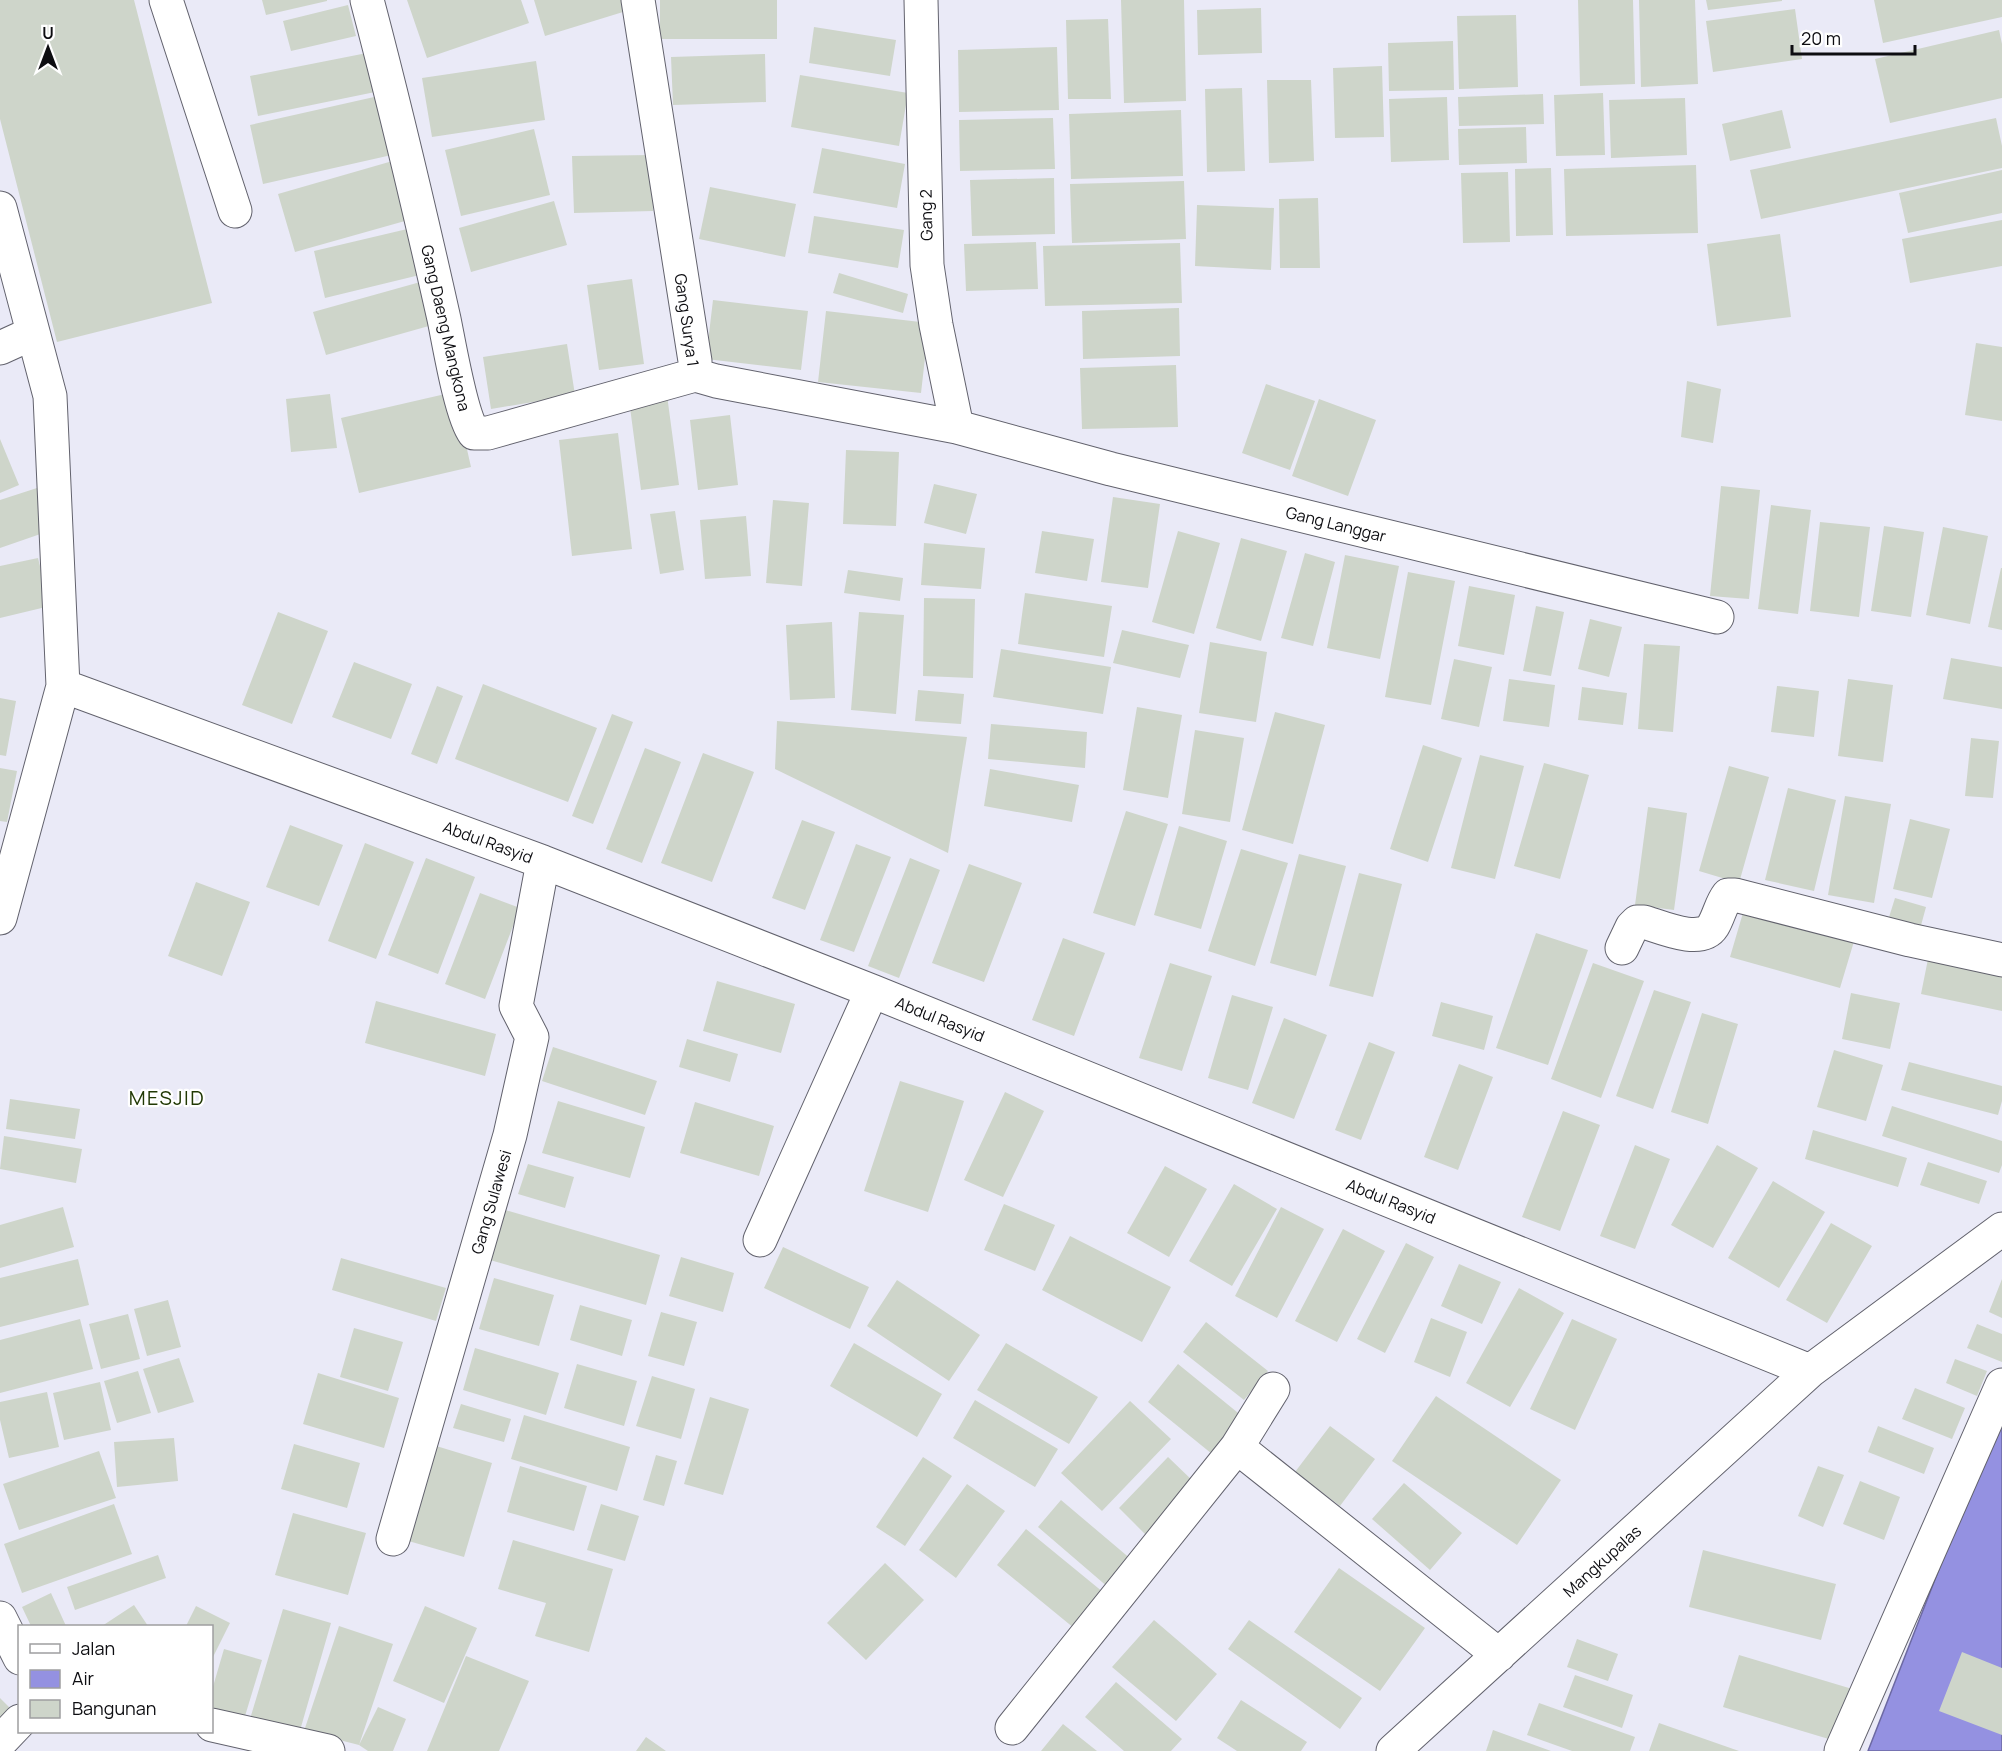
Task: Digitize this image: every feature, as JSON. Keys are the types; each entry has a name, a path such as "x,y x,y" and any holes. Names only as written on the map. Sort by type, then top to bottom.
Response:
{"street":[{"path":"166,0 235,211"},
{"name":"Gang Daeng Mangkona","path":"367,0 422,222 467,418 474,433 488,433 694,375"},
{"name":"Gang Surya 1","path":"638,0 694,361 694,375 957,426"},
{"name":"Gang 2","path":"921,0 927,265 957,426"},
{"path":"0,208 50,396 63,686 0,918"},
{"path":"0,348 33,333"},
{"name":"Gang Langgar","path":"957,426 1111,469 1717,617"},
{"name":"Abdul Rasyid","path":"63,686 543,862 872,991 1810,1371"},
{"name":"Gang Sulawesi","path":"393,1539 507,1146 525,1070 532,1037 516,1006 543,862"},
{"path":"1622,948 1632,927 1637,922 1689,935 1707,932 1712,928 1728,896 1735,896 1910,940 2002,960"},
{"path":"760,1240 872,991"},
{"name":"Mangkupalas","path":"1393,1751 1810,1371 2002,1229"},
{"path":"1841,1751 2002,1385"},
{"path":"1012,1728 1237,1447 1273,1389"},
{"path":"1237,1447 1499,1655"},
{"path":"0,1618 18,1654"},
{"path":"0,1742 18,1723"},
{"path":"213,1725 328,1751"}],"water":[{"path":"2002,1408 2002,1751 1868,1751"}],"building":[{"path":"0,0 134,0 212,303 57,342 0,119"},
{"path":"262,0 327,0 327,1 266,15"},
{"path":"407,0 521,0 529,23 427,58"},
{"path":"534,0 634,0 636,8 545,36"},
{"path":"660,0 777,0 777,39 660,39"},
{"path":"1121,0 1184,0 1186,101 1124,103"},
{"path":"1578,0 1633,0 1635,84 1580,86"},
{"path":"1639,0 1695,0 1698,84 1641,87"},
{"path":"1706,0 1782,0 1782,1 1708,10"},
{"path":"1874,0 2002,0 2002,17 1883,43"},
{"path":"348,5 356,36 291,51 283,21"},
{"path":"1261,8 1262,53 1198,55 1197,10"},
{"path":"1795,9 1802,59 1713,72 1706,21"},
{"path":"1516,15 1518,87 1459,89 1457,16"},
{"path":"1108,19 1111,99 1068,99 1066,20"},
{"path":"814,27 896,40 890,76 809,63"},
{"path":"1999,30 2002,44 2002,98 1890,123 1875,59"},
{"path":"1453,41 1454,90 1389,91 1388,43"},
{"path":"1057,47 1059,110 959,112 958,50"},
{"path":"372,52 380,91 258,116 250,76"},
{"path":"765,54 766,102 673,105 671,57"},
{"path":"536,61 545,120 432,137 422,78"},
{"path":"1382,66 1384,137 1335,138 1333,68"},
{"path":"800,75 908,93 899,146 791,127"},
{"path":"1267,80 1311,80 1314,161 1269,163"},
{"path":"1242,88 1245,171 1207,172 1205,89"},
{"path":"1603,93 1605,155 1556,156 1554,95"},
{"path":"1543,94 1544,124 1459,126 1458,97"},
{"path":"383,95 396,154 263,184 250,125"},
{"path":"1447,97 1449,160 1391,162 1389,99"},
{"path":"1685,98 1687,155 1611,158 1609,100"},
{"path":"1181,110 1183,176 1071,179 1069,114"},
{"path":"1782,110 1791,148 1730,161 1722,124"},
{"path":"1053,118 1055,169 960,171 959,120"},
{"path":"1996,118 2002,146 2002,168 1761,219 1750,170"},
{"path":"1526,127 1527,163 1459,165 1458,129"},
{"path":"534,129 550,195 461,216 445,150"},
{"path":"822,148 905,164 897,208 813,193"},
{"path":"652,155 653,211 574,213 572,156"},
{"path":"396,160 412,219 295,252 278,194"},
{"path":"1696,165 1698,233 1566,236 1564,169"},
{"path":"1551,168 1553,235 1516,236 1515,169"},
{"path":"2002,170 2002,213 1908,233 1899,193"},
{"path":"1508,172 1510,242 1463,243 1461,173"},
{"path":"1054,178 1055,234 972,236 970,180"},
{"path":"1184,181 1186,239 1072,243 1070,184"},
{"path":"710,187 796,204 785,257 699,239"},
{"path":"1318,198 1320,268 1280,268 1279,199"},
{"path":"554,201 567,245 471,272 459,228"},
{"path":"1197,205 1274,208 1271,270 1195,266"},
{"path":"814,216 904,230 898,268 808,253"},
{"path":"2002,220 2002,266 1910,283 1902,239"},
{"path":"420,226 432,272 325,298 314,251"},
{"path":"1780,234 1791,317 1717,326 1707,244"},
{"path":"1036,242 1038,289 966,291 964,244"},
{"path":"1180,243 1182,303 1045,306 1043,246"},
{"path":"839,273 908,294 903,313 833,293"},
{"path":"431,279 443,322 326,355 313,312"},
{"path":"632,279 644,364 599,370 587,285"},
{"path":"713,300 808,311 801,370 706,359"},
{"path":"1179,308 1180,356 1083,359 1082,311"},
{"path":"826,311 929,323 921,393 818,382"},
{"path":"1976,343 2002,347 2002,421 1965,415"},
{"path":"567,344 575,395 491,409 483,357"},
{"path":"1176,365 1178,427 1082,429 1080,368"},
{"path":"1687,381 1721,389 1713,443 1681,437"},
{"path":"1266,384 1315,401 1290,470 1242,453"},
{"path":"454,392 471,467 359,493 341,418"},
{"path":"330,394 337,448 291,452 286,399"},
{"path":"667,395 679,485 641,490 629,400"},
{"path":"1319,399 1376,420 1348,496 1292,476"},
{"path":"730,415 738,485 698,490 690,420"},
{"path":"618,433 632,549 572,556 559,440"},
{"path":"0,439 19,485 0,493"},
{"path":"846,450 899,452 896,526 843,524"},
{"path":"934,484 977,494 966,534 924,523"},
{"path":"1721,486 1760,490 1749,599 1710,596"},
{"path":"37,488 52,530 0,548 0,500"},
{"path":"1113,497 1160,504 1148,588 1101,582"},
{"path":"773,500 809,503 802,586 766,583"},
{"path":"1771,505 1811,510 1798,614 1758,609"},
{"path":"675,511 684,570 660,574 650,514"},
{"path":"746,516 751,576 705,579 700,520"},
{"path":"1820,522 1870,527 1859,617 1810,611"},
{"path":"1884,526 1924,532 1911,617 1871,611"},
{"path":"1943,527 1988,536 1970,624 1926,615"},
{"path":"1042,531 1094,539 1087,581 1035,573"},
{"path":"1178,531 1220,543 1194,634 1152,622"},
{"path":"1241,538 1287,551 1261,641 1216,628"},
{"path":"924,543 985,548 981,589 921,585"},
{"path":"1305,553 1335,562 1313,646 1281,638"},
{"path":"1345,555 1399,566 1380,659 1327,648"},
{"path":"38,558 50,606 0,618 0,566"},
{"path":"2002,568 2002,630 1988,627"},
{"path":"848,570 903,578 900,601 844,593"},
{"path":"1408,572 1455,581 1431,705 1385,697"},
{"path":"1469,586 1515,595 1504,655 1458,646"},
{"path":"1025,593 1112,606 1104,657 1018,644"},
{"path":"924,598 975,599 973,678 923,676"},
{"path":"1536,606 1564,612 1551,676 1523,671"},
{"path":"278,612 328,631 292,724 242,705"},
{"path":"859,612 904,615 896,714 851,710"},
{"path":"1590,619 1622,627 1609,677 1578,669"},
{"path":"832,622 835,698 790,700 786,625"},
{"path":"1122,630 1189,645 1180,678 1113,663"},
{"path":"1210,642 1267,652 1256,722 1199,713"},
{"path":"1644,644 1680,646 1673,732 1638,729"},
{"path":"1001,649 1111,667 1103,714 993,697"},
{"path":"1951,658 2002,667 2002,709 1943,699"},
{"path":"1454,659 1492,667 1479,727 1441,719"},
{"path":"354,662 412,684 391,739 332,717"},
{"path":"1509,679 1555,685 1549,727 1503,721"},
{"path":"1848,679 1893,685 1883,762 1838,756"},
{"path":"483,684 597,728 568,802 455,759"},
{"path":"437,686 463,696 437,764 411,754"},
{"path":"1777,686 1819,691 1814,737 1771,732"},
{"path":"1582,687 1627,693 1623,725 1578,720"},
{"path":"918,690 964,694 961,724 915,721"},
{"path":"0,698 16,701 6,756 0,755"},
{"path":"1137,707 1182,715 1168,798 1123,790"},
{"path":"1275,712 1325,725 1293,844 1242,830"},
{"path":"612,714 633,722 593,824 572,816"},
{"path":"777,721 967,737 948,853 775,769"},
{"path":"991,724 1087,732 1085,768 988,759"},
{"path":"1195,730 1244,738 1230,822 1182,814"},
{"path":"1971,738 1999,741 1993,798 1965,796"},
{"path":"1423,745 1462,758 1428,862 1390,849"},
{"path":"645,748 681,762 642,863 606,849"},
{"path":"703,753 754,772 712,882 661,863"},
{"path":"1480,755 1524,766 1495,879 1451,868"},
{"path":"1544,763 1589,775 1560,879 1514,866"},
{"path":"1729,766 1769,777 1739,883 1699,871"},
{"path":"0,768 17,771 7,822 0,821"},
{"path":"990,769 1079,785 1072,822 984,806"},
{"path":"1788,788 1836,800 1814,891 1765,880"},
{"path":"1845,796 1891,804 1874,903 1828,895"},
{"path":"1648,807 1687,813 1674,910 1635,905"},
{"path":"1126,811 1168,824 1135,926 1093,913"},
{"path":"1910,819 1950,829 1932,898 1893,889"},
{"path":"802,820 835,832 805,910 772,898"},
{"path":"290,825 343,845 319,906 266,887"},
{"path":"1179,826 1227,841 1201,929 1154,915"},
{"path":"365,843 414,862 376,959 328,941"},
{"path":"856,844 891,857 854,952 820,940"},
{"path":"1241,849 1288,863 1255,966 1208,951"},
{"path":"1299,854 1346,866 1316,976 1270,963"},
{"path":"426,858 475,877 438,974 388,955"},
{"path":"910,858 940,870 899,978 868,966"},
{"path":"969,864 1022,883 984,982 932,963"},
{"path":"1359,873 1402,884 1373,997 1329,986"},
{"path":"196,882 250,902 222,976 168,956"},
{"path":"480,893 520,908 485,999 445,984"},
{"path":"1895,898 1926,907 1917,940 1885,930"},
{"path":"1745,906 1855,938 1840,988 1730,957"},
{"path":"1536,933 1588,950 1548,1065 1496,1048"},
{"path":"1063,938 1105,953 1074,1036 1032,1020"},
{"path":"1929,954 2002,969 2002,1011 1921,994"},
{"path":"1170,963 1212,976 1182,1071 1139,1058"},
{"path":"1593,963 1644,981 1601,1098 1551,1079"},
{"path":"717,981 795,1004 781,1053 703,1031"},
{"path":"1654,990 1691,1002 1653,1109 1616,1096"},
{"path":"1851,993 1900,1003 1890,1049 1842,1039"},
{"path":"1232,995 1273,1007 1248,1090 1208,1078"},
{"path":"376,1001 496,1034 485,1076 365,1043"},
{"path":"1441,1002 1493,1016 1484,1050 1432,1036"},
{"path":"1702,1013 1738,1024 1708,1124 1671,1112"},
{"path":"1284,1018 1327,1035 1294,1119 1252,1103"},
{"path":"687,1039 738,1054 730,1082 679,1067"},
{"path":"1369,1042 1395,1052 1361,1140 1335,1130"},
{"path":"553,1047 657,1081 645,1115 542,1081"},
{"path":"1834,1050 1883,1065 1866,1121 1817,1107"},
{"path":"1909,1062 2002,1086 2002,1101 1998,1115 1901,1090"},
{"path":"1459,1064 1493,1077 1458,1170 1424,1157"},
{"path":"900,1081 964,1101 928,1212 864,1191"},
{"path":"1005,1092 1044,1111 1003,1197 964,1180"},
{"path":"10,1099 80,1109 75,1139 6,1129"},
{"path":"558,1101 645,1127 630,1178 542,1153"},
{"path":"695,1102 774,1126 759,1176 680,1153"},
{"path":"1892,1106 2002,1141 2002,1165 1999,1173 1882,1136"},
{"path":"1563,1111 1600,1125 1560,1231 1522,1217"},
{"path":"1813,1130 1907,1158 1898,1187 1805,1159"},
{"path":"4,1136 82,1149 76,1183 0,1169"},
{"path":"1635,1145 1670,1159 1635,1249 1600,1236"},
{"path":"1717,1145 1758,1168 1713,1248 1671,1225"},
{"path":"1928,1162 1987,1181 1979,1204 1920,1185"},
{"path":"528,1164 574,1177 565,1208 518,1194"},
{"path":"1165,1166 1207,1189 1169,1257 1127,1233"},
{"path":"1773,1181 1825,1212 1779,1288 1728,1258"},
{"path":"1234,1184 1277,1209 1232,1286 1189,1261"},
{"path":"1004,1204 1055,1225 1035,1271 984,1250"},
{"path":"63,1207 74,1247 0,1268 0,1225"},
{"path":"1281,1207 1324,1229 1277,1318 1235,1296"},
{"path":"505,1210 660,1255 646,1305 490,1260"},
{"path":"1831,1223 1872,1246 1827,1323 1786,1300"},
{"path":"1343,1229 1385,1251 1337,1342 1295,1321"},
{"path":"1070,1236 1171,1287 1142,1342 1042,1290"},
{"path":"1406,1243 1434,1257 1385,1353 1357,1339"},
{"path":"783,1247 869,1287 850,1329 764,1288"},
{"path":"681,1257 734,1273 723,1312 669,1296"},
{"path":"341,1258 446,1288 436,1321 332,1290"},
{"path":"78,1259 89,1305 0,1327 0,1278"},
{"path":"1459,1264 1501,1282 1482,1324 1441,1306"},
{"path":"494,1278 554,1295 539,1346 479,1329"},
{"path":"2002,1279 2002,1318 1989,1312"},
{"path":"897,1280 980,1335 949,1381 867,1326"},
{"path":"1519,1288 1564,1313 1510,1407 1466,1383"},
{"path":"168,1300 181,1347 147,1356 134,1309"},
{"path":"580,1305 632,1320 622,1356 570,1340"},
{"path":"661,1312 697,1322 684,1366 648,1356"},
{"path":"128,1314 140,1359 101,1369 89,1324"},
{"path":"1431,1318 1467,1332 1450,1377 1414,1362"},
{"path":"80,1319 93,1369 0,1393 0,1340"},
{"path":"1572,1319 1617,1339 1575,1430 1530,1409"},
{"path":"1206,1322 1268,1371 1244,1400 1183,1352"},
{"path":"1977,1324 2002,1334 2002,1362 1967,1348"},
{"path":"354,1328 403,1342 388,1391 340,1377"},
{"path":"854,1343 942,1394 917,1437 830,1386"},
{"path":"1006,1343 1098,1397 1069,1444 977,1390"},
{"path":"475,1348 559,1373 546,1415 463,1390"},
{"path":"179,1358 194,1402 158,1413 143,1369"},
{"path":"1955,1359 1987,1371 1977,1396 1946,1383"},
{"path":"577,1364 637,1381 624,1426 564,1408"},
{"path":"1178,1364 1248,1421 1217,1458 1148,1402"},
{"path":"138,1371 151,1413 117,1423 104,1381"},
{"path":"318,1373 399,1398 384,1448 303,1424"},
{"path":"652,1376 695,1389 681,1439 636,1426"},
{"path":"100,1382 111,1430 64,1440 53,1393"},
{"path":"1915,1388 1965,1408 1952,1439 1902,1419"},
{"path":"47,1392 59,1447 9,1458 0,1420 0,1402"},
{"path":"1436,1396 1561,1480 1517,1545 1392,1461"},
{"path":"710,1397 749,1409 723,1495 684,1484"},
{"path":"975,1400 1058,1449 1035,1487 953,1438"},
{"path":"1130,1401 1171,1439 1102,1511 1061,1473"},
{"path":"461,1404 511,1419 504,1442 453,1428"},
{"path":"524,1415 630,1447 617,1491 511,1459"},
{"path":"1330,1426 1375,1459 1340,1506 1295,1472"},
{"path":"1878,1426 1934,1448 1924,1474 1868,1452"},
{"path":"174,1438 178,1481 117,1487 114,1442"},
{"path":"294,1444 360,1463 347,1508 281,1489"},
{"path":"433,1445 492,1463 464,1557 405,1540"},
{"path":"99,1451 116,1498 19,1530 3,1484"},
{"path":"656,1455 677,1461 664,1506 643,1500"},
{"path":"923,1457 952,1476 905,1546 876,1527"},
{"path":"1168,1457 1195,1483 1145,1534 1119,1508"},
{"path":"520,1466 587,1486 574,1531 507,1512"},
{"path":"1818,1466 1844,1475 1823,1527 1798,1516"},
{"path":"1860,1481 1900,1497 1884,1540 1843,1524"},
{"path":"1404,1483 1462,1533 1430,1570 1372,1519"},
{"path":"967,1484 1005,1511 956,1578 919,1550"},
{"path":"1061,1500 1132,1560 1109,1588 1038,1527"},
{"path":"114,1504 132,1554 22,1593 4,1544"},
{"path":"601,1504 639,1516 625,1561 587,1550"},
{"path":"293,1513 366,1533 348,1595 275,1575"},
{"path":"1026,1529 1109,1597 1080,1633 997,1565"},
{"path":"513,1540 613,1569 589,1652 535,1636 546,1603 498,1589"},
{"path":"1703,1550 1836,1584 1821,1640 1689,1607"},
{"path":"158,1555 166,1578 75,1610 67,1587"},
{"path":"885,1563 924,1600 866,1660 827,1623"},
{"path":"1339,1568 1425,1628 1380,1691 1294,1632"},
{"path":"51,1593 66,1625 31,1625 22,1607"},
{"path":"134,1605 147,1625 104,1625"},
{"path":"196,1606 230,1623 213,1657 213,1625 186,1625"},
{"path":"425,1606 477,1628 444,1703 393,1681"},
{"path":"283,1609 331,1623 299,1734 250,1719"},
{"path":"1154,1620 1217,1674 1176,1721 1112,1667"},
{"path":"1249,1620 1362,1698 1340,1729 1228,1649"},
{"path":"339,1626 393,1644 359,1745 304,1731"},
{"path":"1577,1639 1618,1654 1608,1681 1567,1667"},
{"path":"224,1649 262,1660 242,1726 213,1717 213,1687"},
{"path":"1962,1652 2002,1668 2002,1735 1939,1711"},
{"path":"1739,1655 1859,1691 1842,1743 1723,1707"},
{"path":"466,1656 529,1681 499,1751 427,1751"},
{"path":"1575,1675 1633,1695 1622,1728 1563,1707"},
{"path":"1116,1682 1182,1739 1171,1751 1124,1751 1085,1717"},
{"path":"0,1698 11,1709 0,1719"},
{"path":"1241,1700 1307,1742 1301,1751 1237,1751 1217,1738"},
{"path":"1539,1703 1635,1737 1630,1751 1572,1751 1527,1735"},
{"path":"378,1707 406,1719 393,1751 368,1751 359,1745"},
{"path":"1659,1723 1739,1751 1649,1751"},
{"path":"1063,1724 1097,1751 1041,1751"},
{"path":"1493,1730 1551,1751 1486,1751"},
{"path":"646,1737 666,1751 636,1751"}],"district":[{"name":"MESJID","path":"167,1097"}]}
